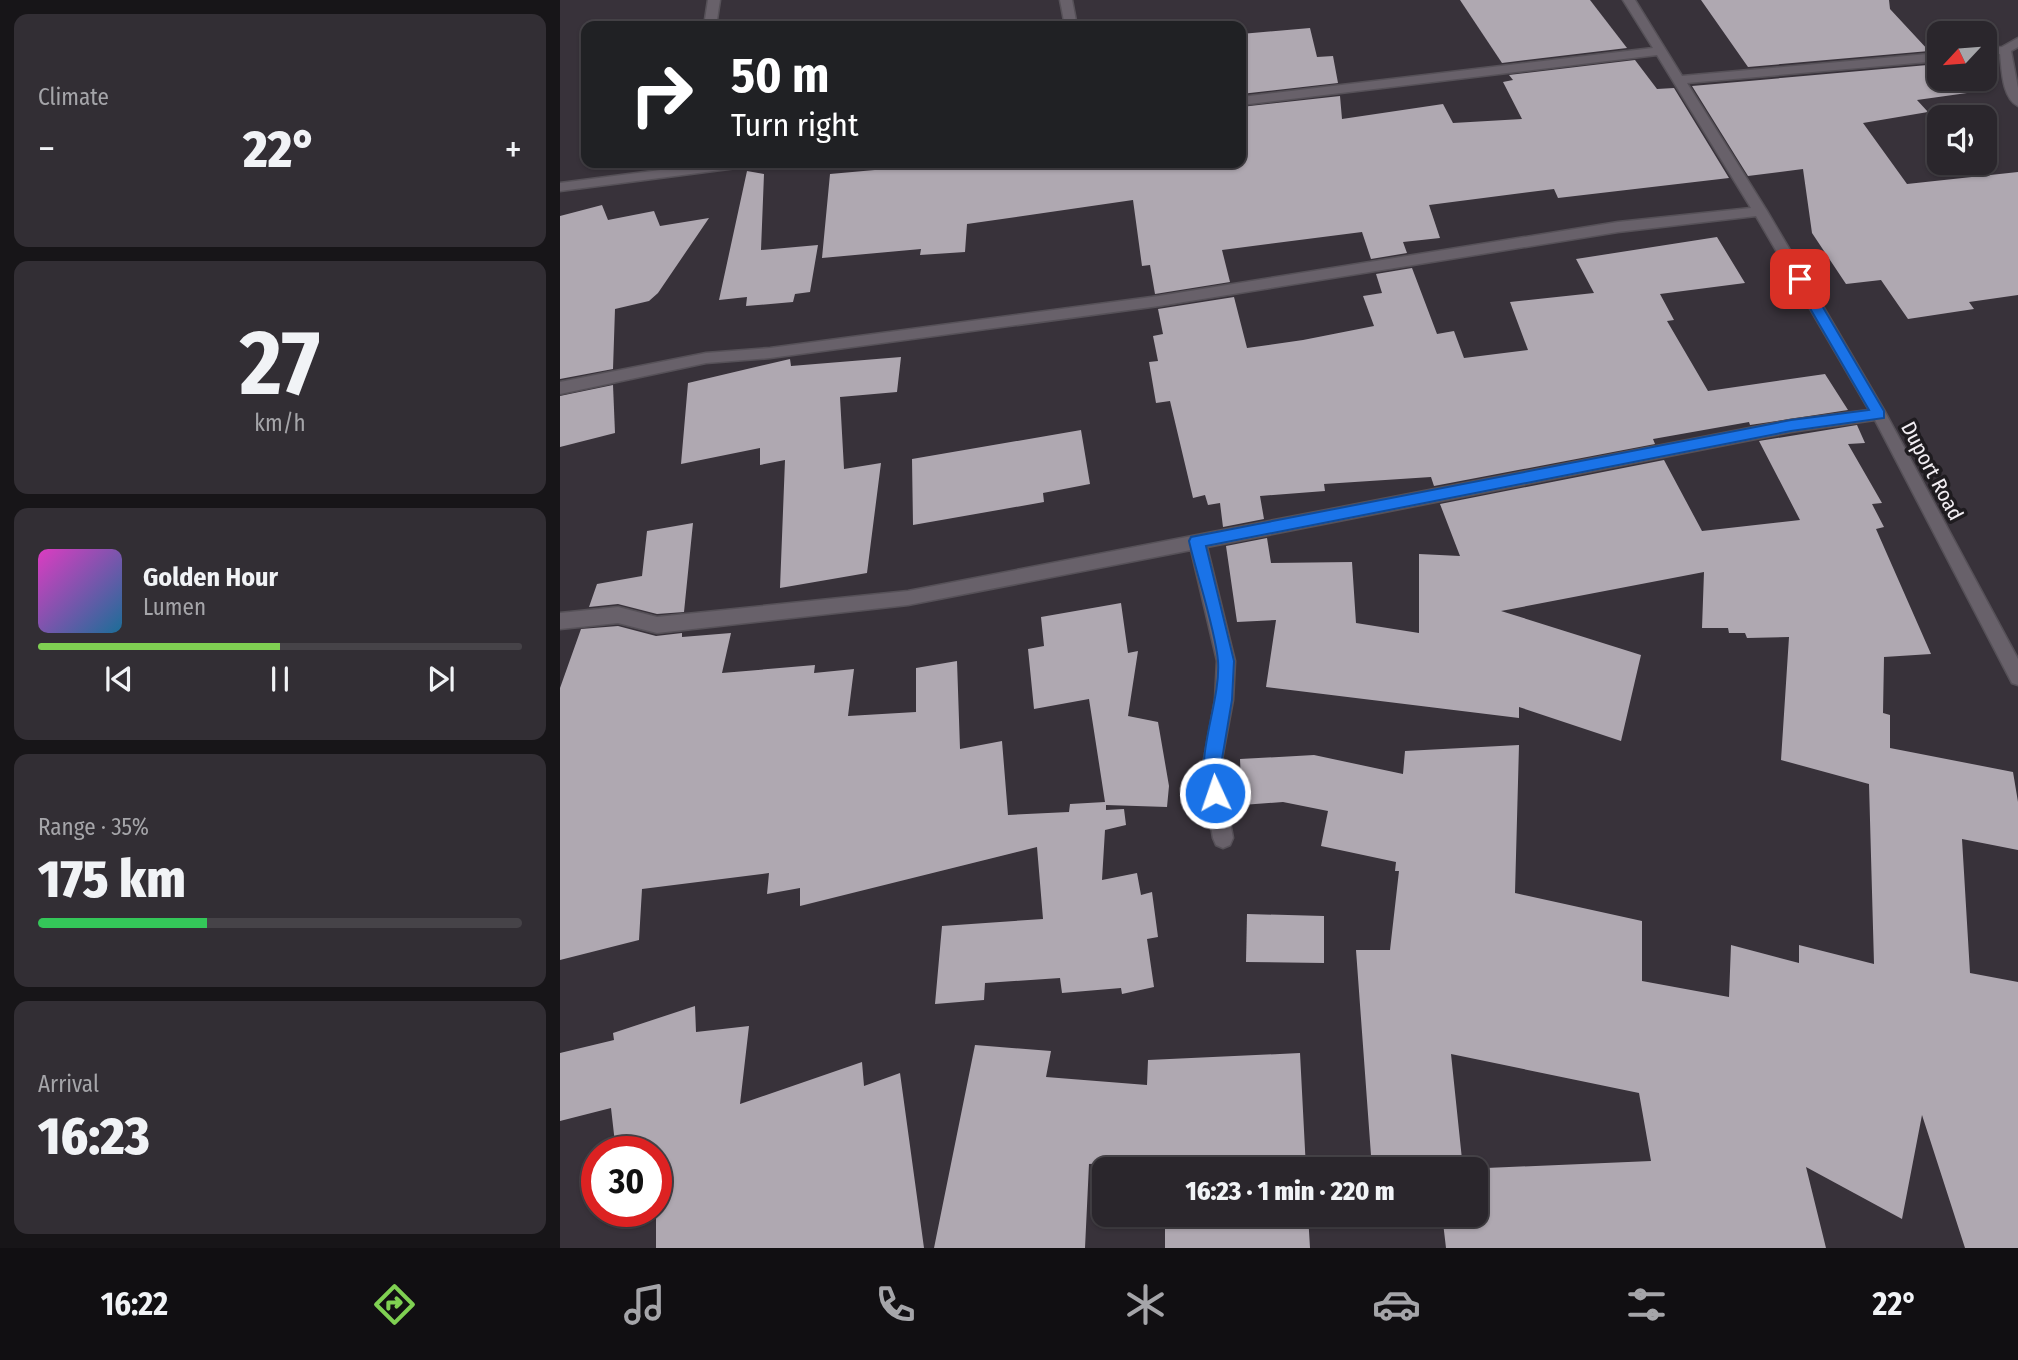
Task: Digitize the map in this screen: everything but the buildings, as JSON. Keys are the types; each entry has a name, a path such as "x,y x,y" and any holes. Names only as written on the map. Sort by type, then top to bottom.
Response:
{"street":[{"path":"711,21 714,0"},
{"path":"1066,0 1070,21"},
{"name":"Duport Road","path":"1629,0 1760,211 1879,414 2018,677"},
{"path":"1997,51 2018,43"},
{"path":"2005,50 2010,85 2018,102"},
{"path":"1246,100 1659,51"},
{"path":"1678,80 1927,58"},
{"path":"560,187 706,168"},
{"path":"560,388 706,358 770,353 1146,303 1618,227 1760,211"},
{"path":"560,621 618,615 657,625 908,598 1791,426 1879,414"},
{"path":"1197,541 1226,661 1224,700 1212,771 1223,838"}],"route":[{"path":"1215,793 1212,771 1224,700 1226,661 1197,541 1791,426 1879,414 1800,279"}]}
